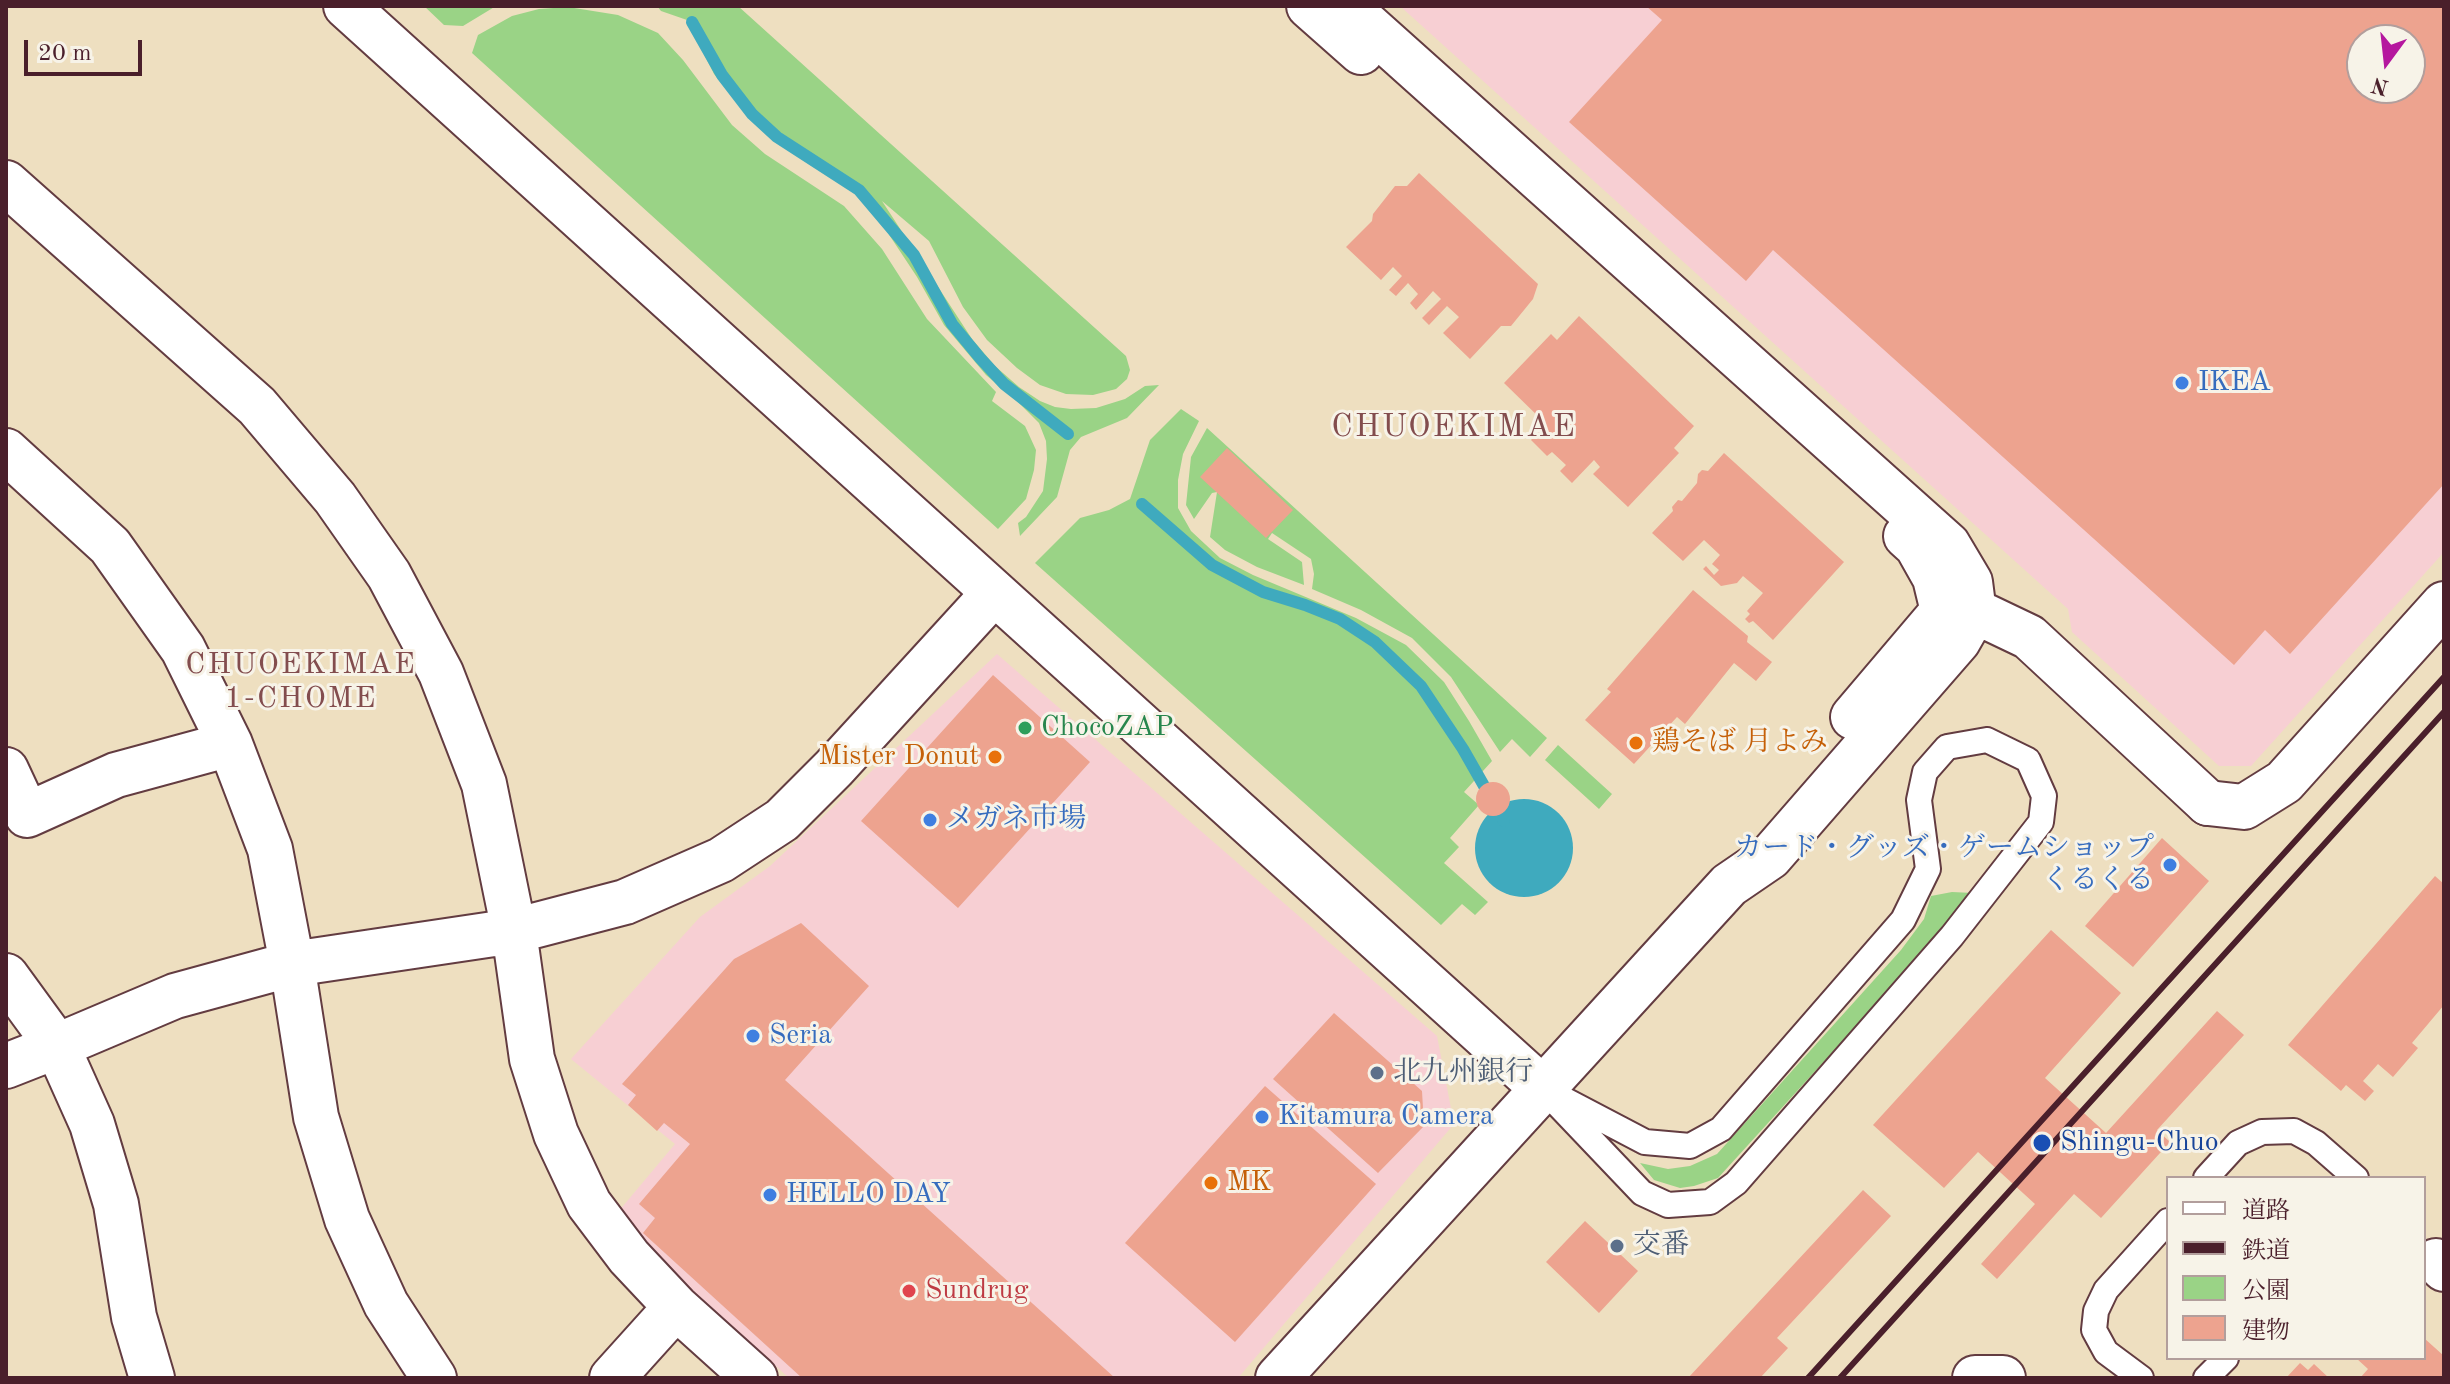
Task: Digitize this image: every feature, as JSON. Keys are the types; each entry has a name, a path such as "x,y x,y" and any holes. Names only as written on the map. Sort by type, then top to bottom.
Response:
{"street":[{"path":"346,6 1542,1088"},
{"path":"1309,6 1917,546 1958,612 2029,637 2208,803 2244,807 2284,782 2444,604"},
{"path":"1278,1378 1729,885 1770,857 1931,673 1958,641 1958,612 1970,582 1948,545 1346,6"},
{"path":"7,186 257,406 335,498 389,575 441,673 484,784 514,931 532,1059 556,1134 589,1204 629,1257 676,1307 755,1378"},
{"path":"9,461 110,546 183,649 230,744 270,849 316,1117 347,1219 386,1304 434,1378"},
{"path":"6,1066 175,996 292,964 514,931 625,902 721,860 782,820 834,768 994,593"},
{"path":"6,770 27,815 116,775 230,744"},
{"path":"6,976 57,1046 92,1124 116,1204 134,1317 152,1378"},
{"path":"612,1378 676,1307"},
{"path":"1975,1378 2003,1378"}],"lane":[{"path":"1987,740 2028,760 2044,796 2041,822 1952,936 1736,1183 1710,1202 1668,1205 1642,1193 1542,1088 1645,1142 1690,1146 1721,1129 1903,920 1928,869 1919,800 1925,772 1947,747 1987,740"},
{"path":"2208,1176 2238,1143 2262,1132 2294,1131 2316,1143 2354,1176"},
{"path":"2141,1378 2106,1352 2094,1330 2096,1311 2106,1290 2166,1223"},
{"path":"2206,1378 2224,1360"}],"shaded area":[{"name":"IKEA","path":"1400,6 2444,6 2444,552 2251,766 2219,766 2072,632 2068,609"},
{"path":"997,654 1437,1036 1454,1124 1238,1378 789,1378 613,1218 675,1144 571,1059 700,917 770,866"}],"green space":[{"path":"424,6 496,6 463,26 444,25"},
{"path":"657,6 738,6 1126,356 1130,370 1127,379 1116,389 1093,395 1066,394 1040,385 987,340 963,307 929,241 882,201 972,339 995,366 1019,387 1040,401 1071,409 1096,408 1125,399 1145,386 1159,385 1127,418 1081,437 1070,450 1057,497 1020,536 1018,523 1026,517 1043,491 1046,441 1039,423 986,375 944,325 880,221 850,188 767,133 714,74 687,20 661,11"},
{"path":"568,7 618,15 658,33 683,60 732,125 765,154 844,206 882,249 927,319 996,392 992,401 1025,426 1036,450 1026,499 998,529 472,53 478,35 512,16 539,9"},
{"path":"1181,409 1199,421 1183,454 1178,480 1178,508 1191,531 1220,558 1356,618 1406,645 1444,682 1469,721 1492,761 1464,792 1479,805 1450,838 1459,847 1444,863 1488,902 1475,915 1462,904 1441,925 1035,563 1080,518 1109,510 1130,499 1150,440"},
{"path":"1207,428 1547,738 1530,757 1512,739 1500,752 1451,677 1412,638 1361,610 1312,589 1314,574 1311,559 1272,533 1268,539 1302,562 1304,585 1257,567 1225,550 1210,537 1217,492 1212,493 1194,519 1186,505 1191,457"},
{"path":"1558,745 1612,794 1599,809 1545,760"},
{"path":"1952,892 1973,893 1929,946 1718,1178 1680,1188 1654,1180 1640,1163 1668,1169 1690,1166 1717,1154 1901,950 1924,919 1931,896"}],"water":[{"path":"1524,799 1543,803 1559,813 1569,829 1573,848 1569,867 1559,883 1543,893 1524,897 1505,893 1489,883 1479,867 1475,848 1479,829 1489,813 1505,803"}],"building":[{"name":"IKEA","path":"1646,6 2444,6 2444,484 2290,654 2265,630 2234,665 1773,250 1746,281 1569,122 1662,20"},
{"path":"1419,173 1538,284 1533,299 1511,326 1501,326 1470,359 1443,333 1459,317 1447,306 1429,325 1422,318 1441,299 1433,291 1416,310 1410,303 1418,294 1408,283 1396,296 1389,290 1402,276 1393,267 1381,280 1346,247 1372,221 1373,214 1395,186 1407,186"},
{"path":"1579,316 1694,426 1674,448 1679,453 1628,507 1593,474 1600,467 1594,460 1572,483 1560,471 1566,465 1552,452 1547,456 1531,440 1546,424 1504,383 1551,334 1557,340"},
{"path":"1227,448 1293,510 1266,538 1200,477"},
{"path":"1724,453 1844,562 1773,640 1753,621 1749,623 1745,619 1750,614 1747,611 1763,593 1743,576 1737,583 1721,586 1703,569 1706,566 1714,575 1719,570 1712,564 1720,555 1704,540 1683,561 1652,533 1673,511 1672,507 1678,500 1682,501 1697,483 1698,474 1702,470 1708,471"},
{"path":"1693,590 1748,636 1747,642 1772,662 1756,681 1734,663 1685,724 1677,717 1634,764 1585,720 1611,692 1607,689"},
{"path":"993,675 1090,762 958,908 861,821"},
{"path":"1493,782 1505,787 1510,799 1505,811 1493,816 1481,811 1476,799 1481,787"},
{"path":"2162,838 2209,881 2133,967 2085,926"},
{"path":"2435,876 2444,884 2444,1005 2412,1043 2418,1048 2393,1077 2378,1064 2363,1081 2374,1091 2365,1101 2346,1085 2341,1091 2288,1045"},
{"path":"801,923 869,986 785,1080 1115,1378 802,1378 643,1233 655,1218 639,1204 690,1144 664,1123 657,1131 628,1105 636,1095 622,1084 734,959"},
{"path":"2051,930 2121,993 2045,1078 2106,1133 2217,1011 2244,1035 2157,1130 2170,1142 2101,1218 2074,1194 1997,1279 1981,1264 2035,1204 1978,1152 1944,1188 1873,1125"},
{"path":"1334,1013 1422,1091 1424,1126 1378,1173 1273,1079"},
{"path":"1265,1086 1376,1184 1235,1342 1125,1243"},
{"path":"1863,1190 1891,1216 1777,1338 1788,1348 1760,1378 1688,1378"},
{"path":"1585,1221 1638,1271 1599,1313 1546,1262"},
{"path":"2426,1340 2444,1356 2444,1378 2360,1378 2368,1369 2358,1360 2426,1360"},
{"path":"2300,1363 2308,1370 2314,1364 2329,1378 2286,1378"}],"waterway":[{"path":"692,22 722,75 752,114 777,137 859,190 914,255 952,324 980,358 1004,384 1068,434"},
{"path":"1142,504 1212,565 1263,592 1340,619 1375,642 1421,686 1463,749 1504,821"}],"railway":[{"path":"1808,1378 2444,677"},
{"path":"1840,1378 2444,712"}],"place":[{"name":"IKEA","path":"2182,383"},
{"name":"ChocoZAP","path":"1025,728"},
{"name":"鶏そば 月よみ","path":"1636,743"},
{"name":"Mister Donut","path":"995,757"},
{"name":"メガネ市場","path":"930,820"},
{"name":"カード・グッズ・ゲームショップ くるくる","path":"2170,865"},
{"name":"Seria","path":"753,1036"},
{"name":"北九州銀行","path":"1377,1073"},
{"name":"Kitamura Camera","path":"1262,1117"},
{"name":"Shingu-Chuo","path":"2042,1143"},
{"name":"MK","path":"1211,1183"},
{"name":"HELLO DAY","path":"770,1195"},
{"name":"交番","path":"1617,1246"},
{"name":"Sundrug","path":"909,1291"}],"district":[{"name":"CHUOEKIMAE","path":"1454,428"},
{"name":"CHUOEKIMAE 1-CHOME","path":"301,682"}]}
